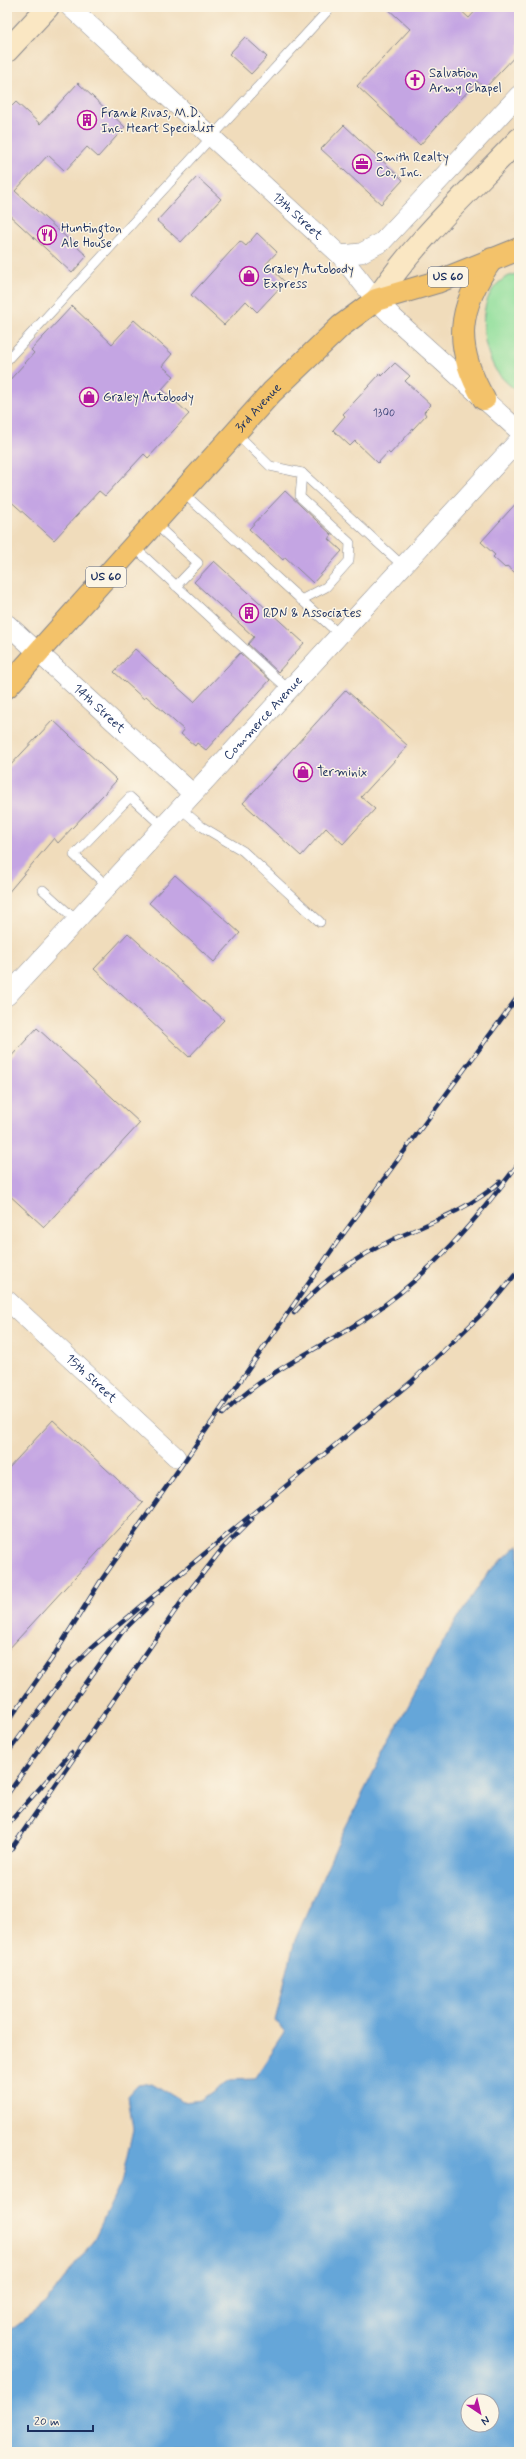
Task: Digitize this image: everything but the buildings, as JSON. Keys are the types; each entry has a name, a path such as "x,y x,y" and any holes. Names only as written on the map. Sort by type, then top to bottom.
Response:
{"main road":[{"name":"US 60","path":"376,300 416,289 519,249"},
{"path":"484,399 466,364 463,343 463,324 474,287 492,259"},
{"name":"3rd Avenue","path":"7,687 235,432 307,357 341,326 376,300"}],"street":[{"path":"7,51 48,7"},
{"name":"13th Street","path":"70,7 340,255 376,300 410,334 519,431"},
{"path":"340,255 361,253 382,242 519,95"},
{"name":"3rd Avenue","path":"376,300 392,275 416,247 519,140"},
{"name":"Commerce Avenue","path":"7,996 288,689 519,440"},
{"name":"14th Street","path":"7,624 38,652 186,800"},
{"name":"15th Street","path":"7,1300 176,1457"}],"lane":[{"path":"7,360 213,138 331,7"},
{"path":"235,432 270,466 302,473 403,566"},
{"path":"301,600 326,587 349,561 350,543 300,497 302,473"},
{"path":"182,491 339,634"},
{"path":"154,523 198,563 176,586"},
{"path":"133,546 288,689"},
{"path":"107,886 74,855 130,797 162,826"},
{"path":"186,800 201,826 242,851 320,922"},
{"path":"43,890 76,920"}],"green space":[{"path":"519,273 519,393 497,372 487,350 483,324 484,311 493,289 502,280"}],"water":[{"path":"519,1544 519,2452 7,2452 7,2332 46,2303 93,2241 121,2183 133,2129 128,2096 138,2085 152,2083 183,2102 202,2100 230,2080 254,2079 285,2032 275,2021 295,1940 341,1836 395,1730 448,1633 487,1574"}],"railway":[{"path":"7,1723 51,1660 100,1582 336,1244 519,995"},
{"path":"223,1414 238,1399 255,1386 366,1318 410,1285 468,1227 519,1163"},
{"path":"294,1313 304,1301 327,1280 353,1262 394,1239 462,1208 488,1192 500,1182"},
{"path":"7,1754 68,1671 91,1648 411,1382 486,1310 519,1270"},
{"path":"7,1855 186,1595 222,1549 252,1519"},
{"path":"7,1795 123,1631 152,1603"},
{"path":"7,1825 71,1753"}],"place":[{"name":"Salvation Army Chapel","path":"415,80"},
{"name":"Frank Rivas, M.D. Inc. Heart Specialist","path":"87,120"},
{"name":"Smith Realty Co., Inc.","path":"362,164"},
{"name":"Huntington Ale House","path":"47,235"},
{"name":"Graley Autobody Express","path":"249,276"},
{"name":"Graley Autobody","path":"89,397"},
{"name":"RDN & Associates","path":"249,613"},
{"name":"Terminix","path":"303,772"}]}
